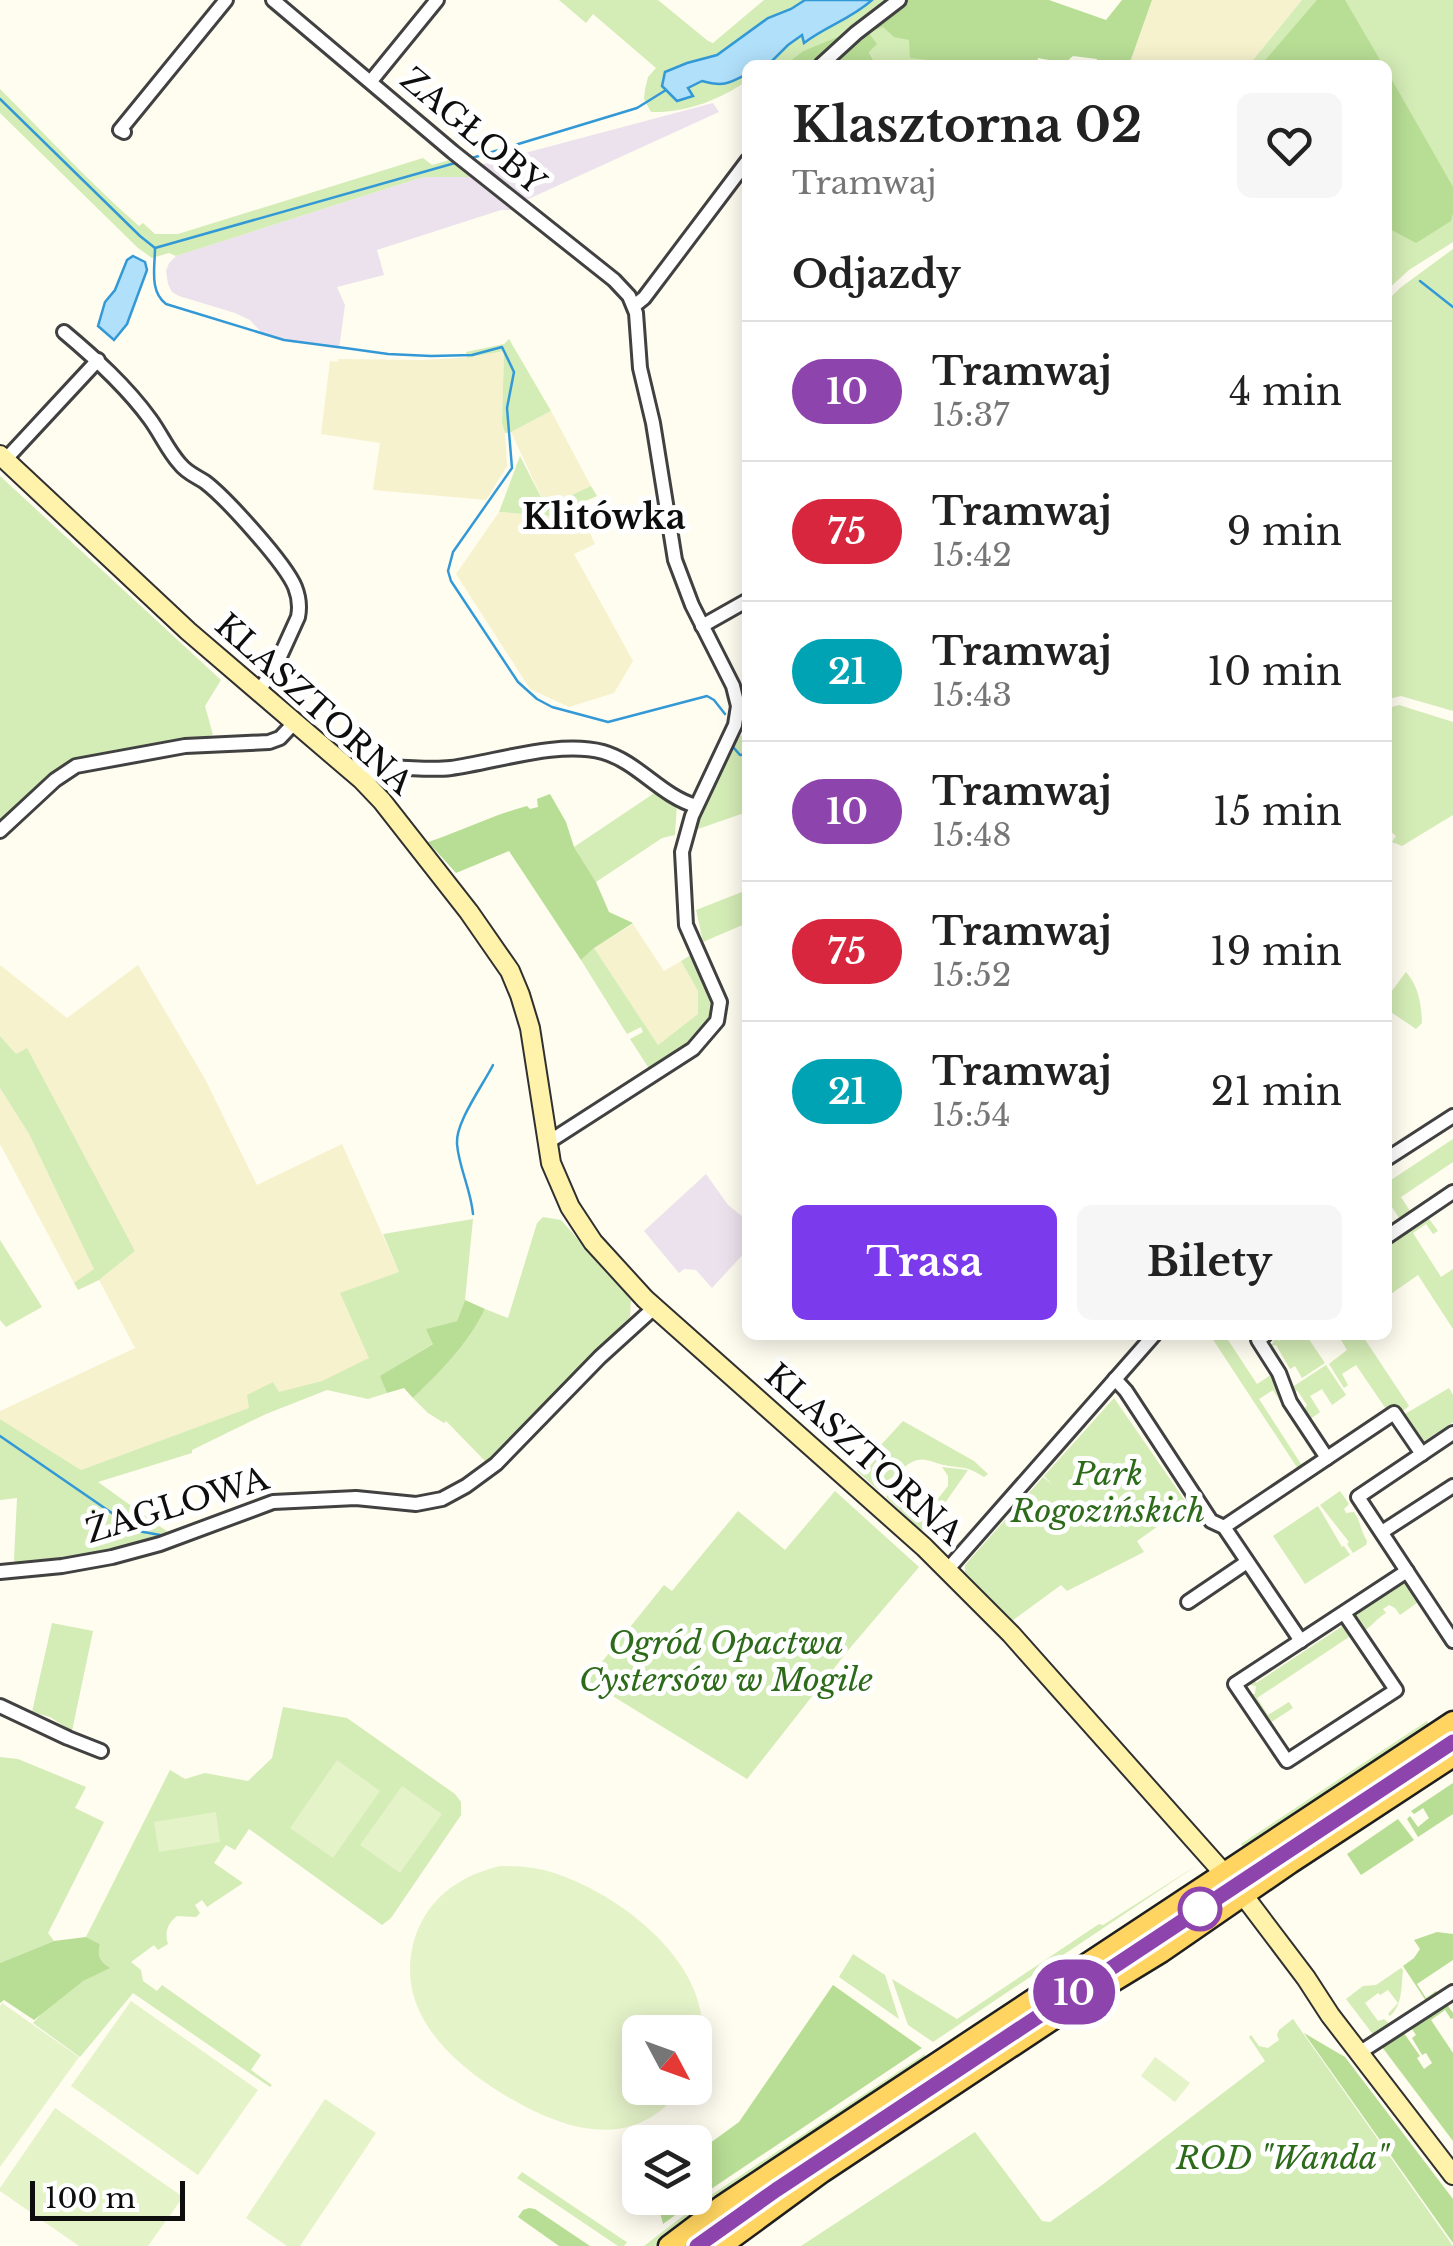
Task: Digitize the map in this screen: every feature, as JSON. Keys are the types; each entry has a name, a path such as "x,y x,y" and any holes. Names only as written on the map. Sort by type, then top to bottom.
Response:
{"main road":[{"path":"669,2246 1453,1722"},
{"path":"721,2246 876,2136 1161,1952 1453,1756"},
{"path":"695,2226 704,2222 716,2228 717,2235 710,2246"}],"street":[{"path":"124,132 120,130 226,0"},
{"name":"ZAGŁOBY","path":"273,0 457,156 614,280 634,306"},
{"path":"370,81 437,0"},
{"path":"826,60 899,0"},
{"path":"547,1143 693,1049 716,1021 720,1002 689,934 682,848 696,806 732,731 738,706 730,679 692,605 672,552 653,423 640,368 634,306 742,168"},
{"path":"64,332 98,360 150,419 179,464 208,485 246,524 295,587 300,609 294,628 273,672 258,691"},
{"path":"2,458 98,360"},
{"name":"KLASZTORNA","path":"2,458 188,631 382,801 510,971 530,1028 547,1143 559,1184 578,1220 604,1255 654,1308 948,1569 1011,1634 1244,1896 1453,2175"},
{"path":"702,626 742,603"},
{"path":"0,830 76,766 185,746 269,742 280,738 295,722"},
{"path":"362,780 378,768 428,770 532,752 598,751 620,760 679,800 696,806"},
{"path":"1392,1155 1453,1116"},
{"path":"1392,1233 1453,1192"},
{"name":"ŻAGLOWA","path":"0,1572 112,1557 196,1532 273,1502 356,1498 416,1504 442,1499 496,1464 600,1357 654,1308"},
{"path":"948,1569 1150,1340"},
{"path":"1258,1340 1279,1373 1290,1402 1327,1458"},
{"path":"1115,1379 1211,1521 1224,1527 1300,1641"},
{"path":"1224,1527 1394,1414 1422,1454"},
{"path":"1453,1433 1358,1497 1453,1641"},
{"path":"1382,1532 1453,1486"},
{"path":"1188,1602 1247,1562"},
{"path":"1344,1613 1396,1690 1287,1762 1236,1684 1407,1571"},
{"path":"0,1706 101,1751"},
{"path":"1359,2053 1450,1999"}],"shaded area":[{"path":"1152,0 1302,0 1253,60 1131,60"},
{"path":"713,103 719,112 524,201 480,165"},
{"path":"423,177 472,177 512,210 501,210 377,250 384,275 337,287 345,305 339,349 263,334 250,320 179,296 168,284 166,271 176,256"},
{"path":"504,351 502,423 507,466 486,500 373,490 380,443 321,434 330,361 423,360"},
{"path":"551,411 591,486 546,507 511,432"},
{"path":"576,504 595,544 574,554 633,661 614,693 569,707 530,689 456,574 499,512 551,516"},
{"path":"633,924 664,971 681,961 698,991 698,1014 658,1045 594,948"},
{"path":"0,965 67,1018 138,965 205,1079 257,1185 342,1144 399,1272 369,1359 322,1381 279,1393 273,1382 250,1408 81,1470 0,1419 0,1411 135,1348 99,1280 135,1251 26,1049 16,1054 0,1036"},
{"path":"0,1088 29,1134 95,1270 74,1283 0,1144"},
{"path":"706,1174 728,1205 742,1216 742,1255 712,1288 696,1270 684,1269 679,1273 644,1231"}],"green space":[{"path":"559,0 658,0 713,43 764,0 805,0 768,18 717,55 666,72 692,95 688,89 702,81 725,83 742,76 742,84 725,94 677,110 651,112 644,99 645,89 656,68 593,14 586,23"},
{"path":"872,0 890,0 854,30 803,51 791,60 773,60 803,35 805,42"},
{"path":"890,0 1049,0 1106,20 1122,0 1152,0 1131,60 1073,56 1068,60 910,58 909,40 894,37 883,27 868,32 877,44 869,52 873,60 791,60 803,51 854,30"},
{"path":"1302,0 1453,0 1453,242 1392,285 1392,60 1253,60"},
{"path":"1317,0 1345,0 1380,60 1265,60"},
{"path":"883,27 909,39 936,60 874,60 867,31"},
{"path":"1392,80 1453,187 1451,221 1416,243 1392,230"},
{"path":"0,89 121,210 155,234 178,234 423,158 432,165 449,160 472,177 423,177 176,256 169,253 152,258 0,113"},
{"path":"1453,249 1453,711 1401,696 1392,698 1392,296"},
{"path":"509,339 551,411 505,433 504,351 467,358 466,352 504,344"},
{"path":"520,456 546,507 591,486 597,496 551,516 499,512"},
{"path":"0,476 221,680 205,706 213,735 66,764 0,820"},
{"path":"1399,705 1453,722 1453,815 1402,846 1392,842 1396,836 1392,832 1392,707"},
{"path":"737,736 742,736 742,814 695,830 704,805"},
{"path":"656,792 677,804 675,835 662,838 596,882 574,847"},
{"path":"550,794 609,912 633,923 581,960 509,851 456,873 428,842 514,810 538,807 537,799"},
{"path":"742,892 742,925 703,942 696,910"},
{"path":"594,948 658,1045 698,1014 698,991 681,961 691,955 711,999 711,1011 700,1032 650,1070 630,1039 643,1032 641,1027 627,1034 581,960"},
{"path":"1406,972 1420,1002 1422,1023 1416,1029 1392,1013 1392,991"},
{"path":"0,1036 16,1054 27,1048 135,1251 99,1280 78,1290 74,1283 94,1269 29,1134 0,1088"},
{"path":"1453,1139 1453,1162 1401,1197 1410,1211 1421,1204 1423,1208 1401,1221 1392,1207 1392,1179"},
{"path":"1427,1216 1438,1231 1433,1234 1426,1224 1413,1233 1441,1277 1453,1269 1453,1329 1418,1275 1392,1293 1392,1241"},
{"path":"543,1217 561,1220 631,1300 630,1317 486,1462 446,1421 428,1413 413,1398 462,1345 485,1309 508,1318 537,1223"},
{"path":"473,1219 465,1300 457,1321 427,1329 434,1343 381,1376 387,1393 368,1399 327,1390 266,1414 192,1453 98,1482 172,1535 95,1554 18,1566 14,1560 17,1498 0,1500 0,1419 81,1470 249,1408 247,1395 273,1382 279,1392 322,1381 369,1358 340,1293 399,1272 383,1234"},
{"path":"0,1240 42,1307 6,1327 0,1320"},
{"path":"465,1300 485,1309 453,1356 413,1398 404,1388 387,1393 380,1376 433,1344 426,1329 457,1321"},
{"path":"1213,1340 1228,1340 1257,1384 1271,1375 1264,1364 1268,1362 1284,1398 1280,1401 1273,1390 1259,1399 1301,1464 1316,1455 1310,1446 1313,1443 1319,1456 1300,1472"},
{"path":"1274,1340 1309,1340 1325,1363 1302,1378 1295,1366 1290,1369 1276,1345 1271,1346"},
{"path":"1341,1340 1365,1340 1409,1406 1399,1414 1393,1405 1386,1409 1356,1365 1342,1374 1348,1385 1344,1388 1329,1364 1347,1350"},
{"path":"1326,1365 1346,1395 1332,1405 1322,1389 1310,1396 1320,1412 1309,1420 1303,1411 1307,1405 1297,1390 1292,1397 1291,1388"},
{"path":"1449,1388 1453,1395 1453,1422 1421,1443 1405,1425 1410,1422 1406,1416 1400,1417"},
{"name":"Park Rogozińskich","path":"1114,1398 1188,1505 1137,1541 1144,1552 1067,1591 1061,1585 1012,1621 965,1572 965,1565 1043,1477 1052,1484 1044,1476"},
{"path":"903,1421 974,1461 988,1474 984,1477 968,1469 917,1460 878,1490 857,1471"},
{"path":"942,1467 968,1470 921,1531 886,1497 891,1492 916,1511 929,1510 948,1486 948,1476"},
{"name":"Ogród Opactwa Cystersów w Mogile","path":"835,1491 919,1567 747,1779 586,1682 664,1585 672,1591 738,1511 785,1550"},
{"path":"1340,1491 1349,1504 1344,1509 1346,1513 1354,1512 1367,1541 1353,1553 1320,1505"},
{"path":"1318,1506 1350,1555 1305,1584 1273,1536"},
{"path":"1400,1582 1417,1603 1400,1615 1389,1605 1383,1609 1386,1613 1363,1632 1354,1619 1357,1610"},
{"path":"1341,1622 1352,1635 1257,1698 1268,1715 1289,1702 1293,1708 1267,1725 1246,1693 1255,1694 1256,1686 1246,1684 1254,1677 1256,1683 1341,1627"},
{"path":"52,1623 93,1631 72,1731 50,1717 32,1712"},
{"path":"283,1707 347,1718 455,1794 461,1802 461,1815 391,1918 382,1925 249,1829 235,1850 226,1845 214,1863 243,1883 207,1907 202,1900 195,1905 200,1913 196,1917 177,1916 168,1928 168,1944 158,1950 154,1945 131,1962 141,1970 143,1981 157,1991 162,1985 261,2055 251,2070 270,2087 133,1993 80,2057 33,2023 68,1991 109,1968 100,1958 100,1944 86,1937 170,1770 185,1779 205,1773 248,1781 272,1758"},
{"path":"1427,1721 1429,1725 1418,1737 1414,1735 1312,1802 1311,1808 1245,1851 1241,1844"},
{"path":"0,1757 18,1759 86,1787 75,1808 104,1822 48,1933 54,1941 0,1963"},
{"path":"337,1760 380,1791 333,1858 290,1828"},
{"path":"1453,1783 1453,1814 1418,1837 1407,1819 1410,1816 1418,1827 1429,1818 1423,1808 1414,1814 1411,1811"},
{"path":"402,1786 442,1814 400,1873 360,1845"},
{"path":"216,1812 220,1842 159,1852 154,1822"},
{"path":"1398,1819 1414,1840 1361,1875 1347,1854"},
{"path":"1199,1864 933,2042 908,2025 892,1979 957,2019 1099,1924"},
{"path":"500,1866 554,1873 611,1900 665,1945 685,1972 700,2015 622,2015 622,2105 666,2105 662,2109 640,2123 617,2129 569,2125 544,2116 486,2083 439,2042 422,2017 413,1993 410,1961 414,1940 437,1900 476,1874"},
{"path":"1437,1932 1453,1934 1453,1960 1417,1984 1426,1998 1436,1991 1439,1996 1428,2004 1403,1966 1420,1949 1414,1940"},
{"path":"86,1937 100,1944 100,1958 110,1968 83,1981 34,2020 4,2000 0,2003 0,1963 54,1941"},
{"path":"853,1954 885,1975 899,2019 839,1977"},
{"path":"1401,1968 1399,2001 1394,2012 1390,2016 1398,2003 1388,1990 1365,2003 1378,2021 1384,2019 1392,2026 1375,2037 1346,1999"},
{"path":"833,1985 922,2048 712,2188 712,2142 739,2122"},
{"path":"131,2001 258,2090 198,2175 71,2086"},
{"path":"2,2003 79,2057 0,2167 0,2006"},
{"path":"1446,2003 1453,2018 1445,2010 1431,2020 1453,2053 1453,2141 1379,2043 1401,2029 1420,2056 1417,2058 1424,2069 1432,2063 1412,2038 1416,2035 1412,2029 1403,2027"},
{"name":"ROD \"Wanda\"","path":"1293,2019 1453,2246 801,2246 975,2132 1042,2221 1050,2222 1265,2061 1251,2035 1259,2046 1268,2048 1279,2040 1279,2030"},
{"path":"1304,2033 1345,2057 1453,2199 1453,2243"},
{"path":"925,2054 921,2063 712,2204 712,2194"},
{"path":"1155,2057 1190,2083 1175,2102 1141,2076"},
{"path":"325,2099 376,2133 300,2246 287,2246 246,2218"},
{"path":"55,2108 183,2197 148,2246 79,2246 0,2191"},
{"path":"522,2172 627,2242 618,2246 517,2178"},
{"path":"529,2208 590,2246 559,2246 518,2217"},
{"path":"661,2215 675,2215 663,2224"},
{"path":"684,2215 696,2215 655,2246 644,2246"}],"water":[{"path":"805,0 872,0 804,43 802,35 773,60 742,60 742,76 730,82 702,81 688,88 693,96 677,101 662,86 665,72 717,55 768,18"},
{"path":"133,256 145,262 147,270 127,324 114,340 98,326 105,302 115,290 127,260"}],"waterway":[{"path":"472,158 637,108 666,90"},
{"path":"0,99 155,248 455,163"},
{"path":"155,248 155,286 166,304 284,340 431,356 472,355 502,347 514,372 507,408 512,468 453,552 448,571 451,581 518,682 552,707 608,722 707,696 725,714"},
{"path":"1420,281 1453,307"},
{"path":"733,747 742,755"},
{"path":"473,1214 458,1153 458,1135 493,1065"},
{"path":"0,1436 138,1531 160,1535"}],"tram line":[{"path":"687,2246 748,2201 1453,1735"},
{"name":"10","path":"697,2246 1453,1742"}],"district":[{"name":"Klitówka","path":"604,516"}]}
